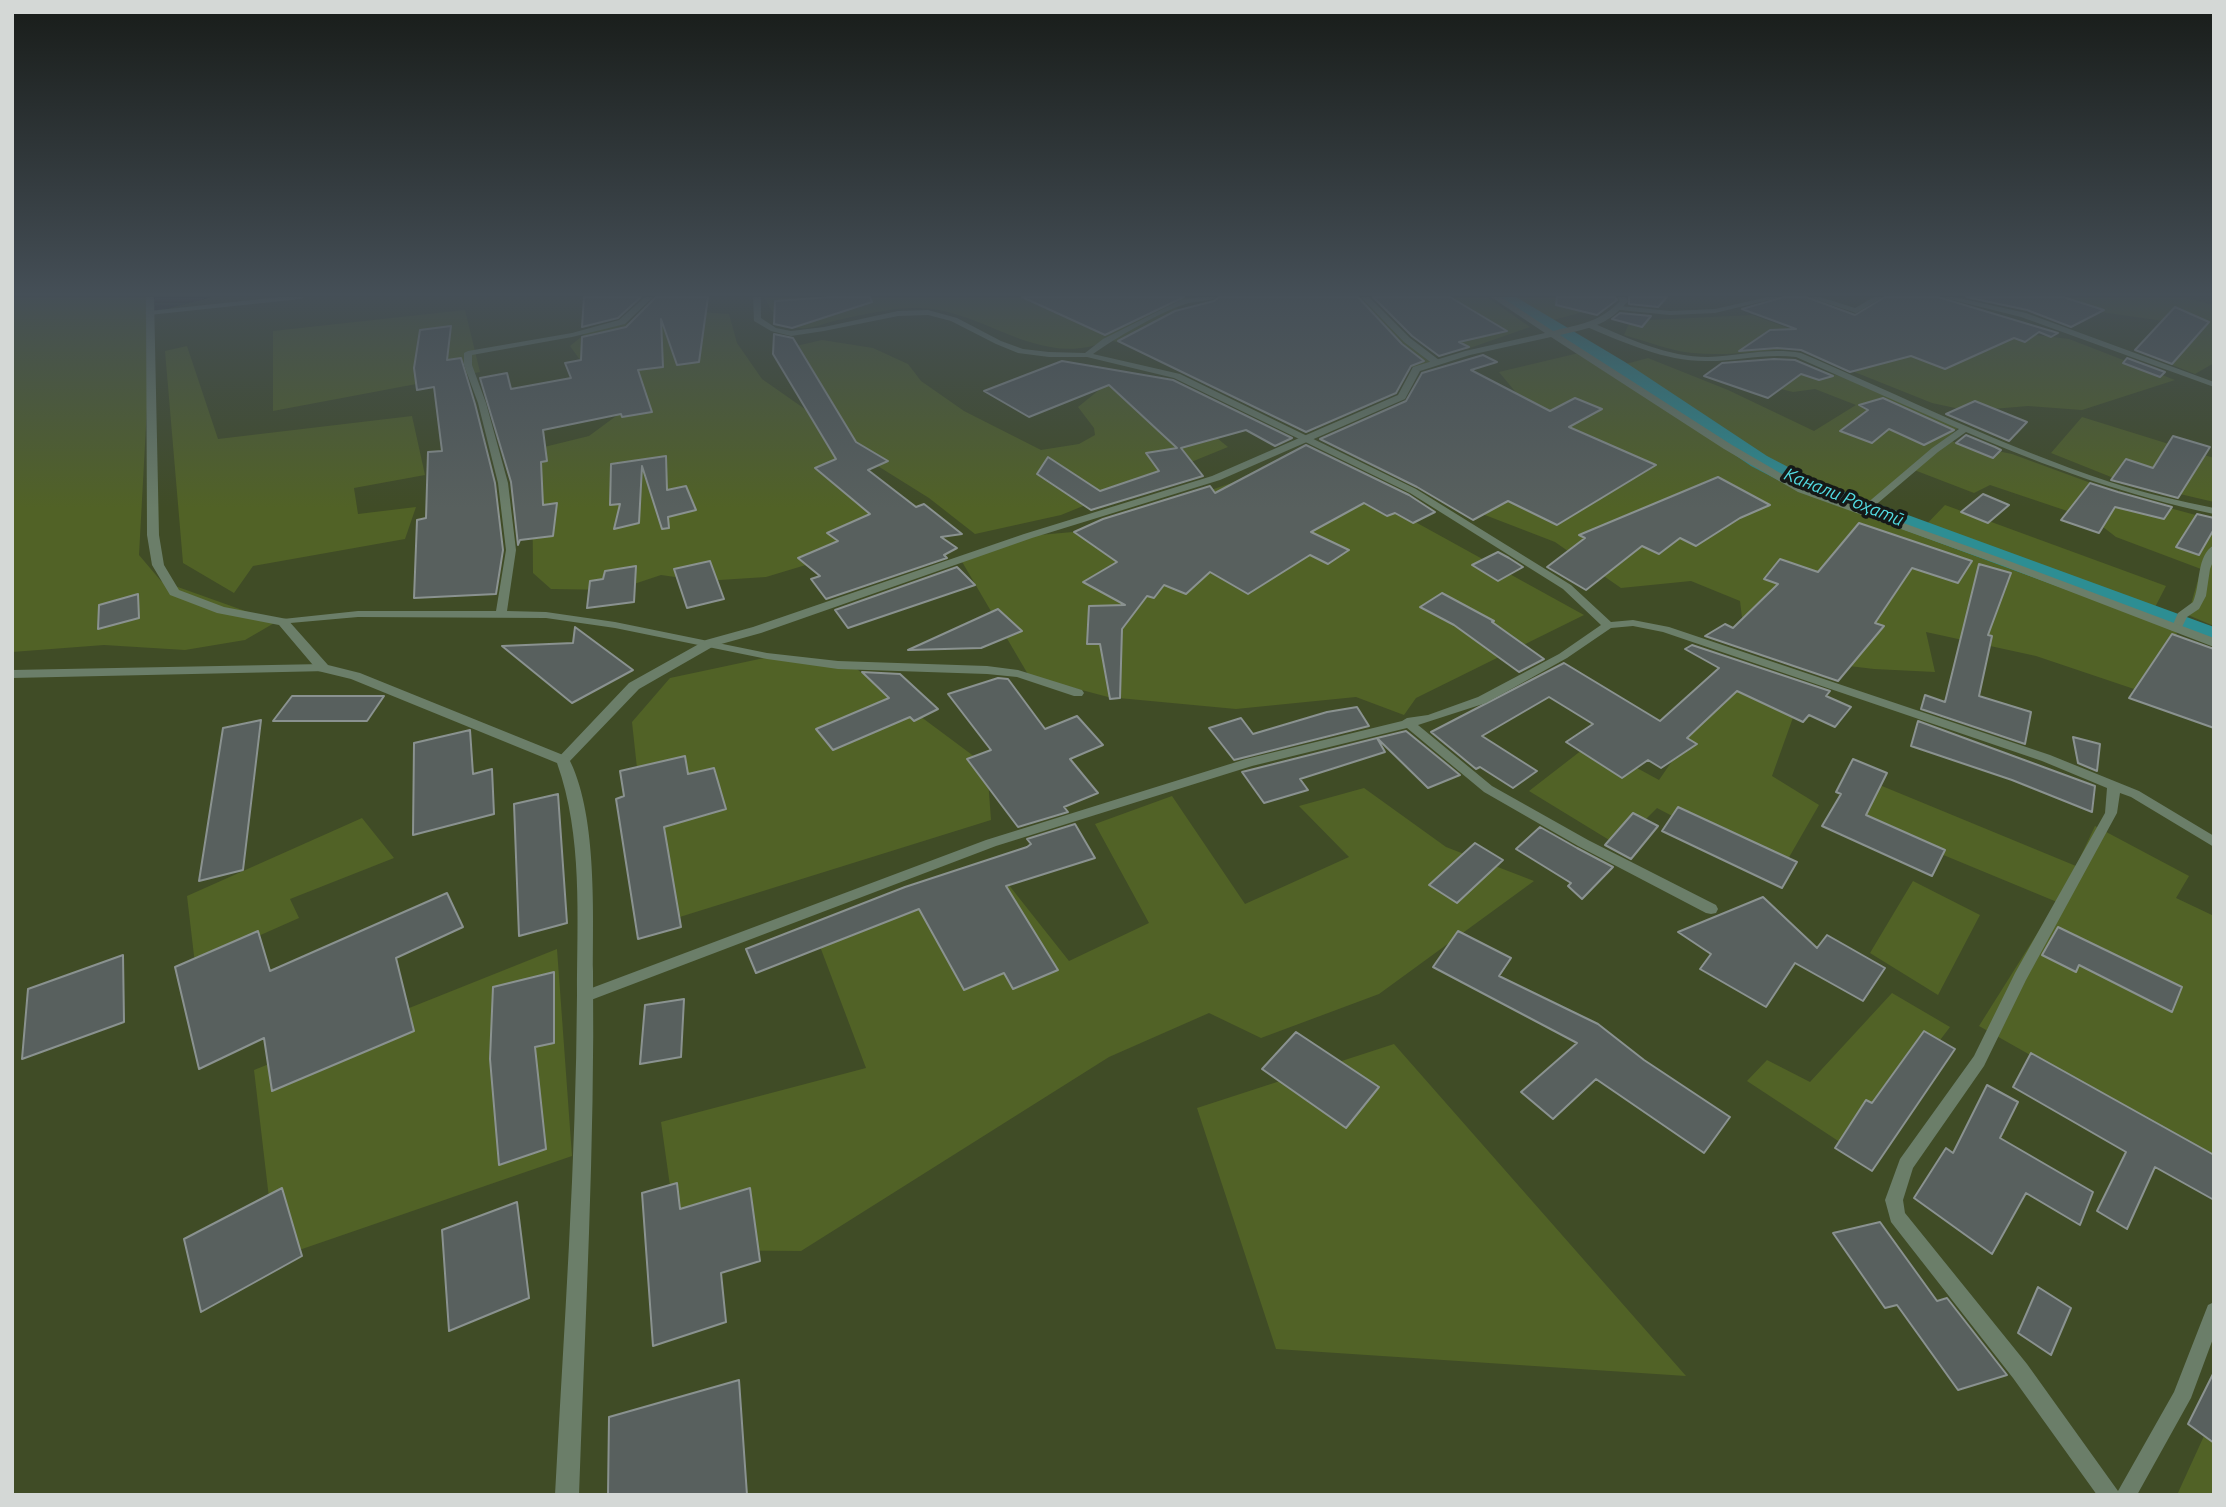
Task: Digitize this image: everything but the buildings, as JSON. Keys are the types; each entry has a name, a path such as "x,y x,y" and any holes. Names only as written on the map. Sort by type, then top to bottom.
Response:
{"street":[{"path":"150,367 153,535 158,565 174,592 221,610 283,622 323,668"},
{"path":"563,760 634,685 710,643 782,622 1028,536 1216,478 1307,440 1332,425 1402,397 1416,369 1421,367"},
{"path":"1607,367 1801,490 1867,509 2178,623 2214,643"},
{"path":"12,674 323,668 355,676 563,760 575,786 584,904 586,996 567,1495"}],"lane":[{"path":"469,367 482,403 503,484 511,550 501,614"},
{"path":"1140,367 1177,376 1413,491 1567,587 1608,625"},
{"path":"1826,367 1966,428 2126,490 2214,511"},
{"path":"2166,367 2214,385"},
{"path":"1867,509 1935,450 1966,428"},
{"path":"2178,623 2195,610 2201,601 2205,566 2214,548"},
{"path":"283,622 358,614 501,614 560,617 710,643 767,656 838,665 987,670 1018,674 1078,693"},
{"path":"586,996 991,843 1250,762 1431,718 1482,700 1563,656 1608,625 1633,623 1665,629 2046,758 2134,794 2214,842"},
{"path":"1407,722 1488,789 1583,843 1711,909"},
{"path":"2109,1495 2020,1371 1913,1239 1897,1216 1894,1200 1906,1164 1979,1061 2020,977 2099,838 2111,813 2114,786"},
{"path":"2126,1495 2181,1398 2214,1311"}],"green space":[{"path":"12,367 2214,367 2214,1495 12,1495"},
{"path":"12,367 149,367 139,555 161,581 276,622 245,640 185,650 104,645 12,652"},
{"path":"166,367 194,367 218,439 412,416 425,475 354,488 358,514 416,507 405,539 253,566 234,593 183,563"},
{"path":"273,367 479,367 480,372 273,411"},
{"path":"585,367 754,367 762,379 812,414 893,511 829,558 766,577 704,581 661,575 616,590 551,589 533,573 532,450 589,436 631,405"},
{"path":"783,367 911,367 921,381 964,411 1041,450 1079,444 1095,435 1094,428 1078,407 1104,386 1148,382 1228,447 1061,515 975,534 929,498 865,458 811,393 783,372"},
{"path":"1519,367 1607,367 1807,494 2074,589 2176,629 2182,679 2134,689 2036,656 1926,632 1935,672 1874,669 1799,660 1743,626 1740,601 1691,581 1621,588 1555,542 1472,510 1528,407 1499,372"},
{"path":"1620,367 1671,367 1728,390 1814,431 1856,405 1815,389 1793,392 1765,385 1793,367 1809,367 1846,378 1958,428 1945,440 2012,454 2129,497 2203,517 2214,522 2214,626 2188,615 2201,569 2116,537 2094,520 1990,485 1974,493 1909,468 1864,508 1807,486 1759,461"},
{"path":"1843,367 2142,367 2175,380 2082,410 2028,406 1969,411 1932,403"},
{"path":"2178,367 2207,367 2195,374"},
{"path":"2082,417 2214,458 2214,502 2116,479 2051,453"},
{"path":"1301,459 1584,615 1416,698 1404,715 1356,697 1236,709 1108,697 1029,676 961,560 1028,536 1095,530"},
{"path":"1945,505 2166,586 2153,611 1922,529"},
{"path":"764,658 854,667 987,766 991,820 654,925 632,722 670,678"},
{"path":"1728,680 1795,712 1772,776 1819,805 1780,873 1657,808 1619,846 1529,791 1591,743 1659,780"},
{"path":"1865,779 2076,866 2095,826 2189,876 2176,898 2214,916 2214,1159 1979,1026 2057,902 1854,818"},
{"path":"1364,788 1446,847 1534,881 1379,994 1261,1038 1209,1013 1109,1057 801,1251 679,1250 661,1122 866,1068 813,928 989,860 1069,961 1149,923 1095,824 1172,796 1245,904 1349,857 1299,806"},
{"path":"362,818 394,858 290,899 299,918 195,964 187,896"},
{"path":"1913,881 1980,915 1938,995 1870,953"},
{"path":"557,949 572,1156 276,1258 254,1070"},
{"path":"1892,993 1950,1027 1855,1152 1747,1081 1767,1060 1810,1082"},
{"path":"1394,1044 1686,1376 1276,1349 1197,1108"},
{"path":"2214,1414 2214,1495 2177,1495"}],"waterway":[{"name":"Канали Роҳатӣ","path":"1620,367 1759,461 1807,486 2214,636"}]}
